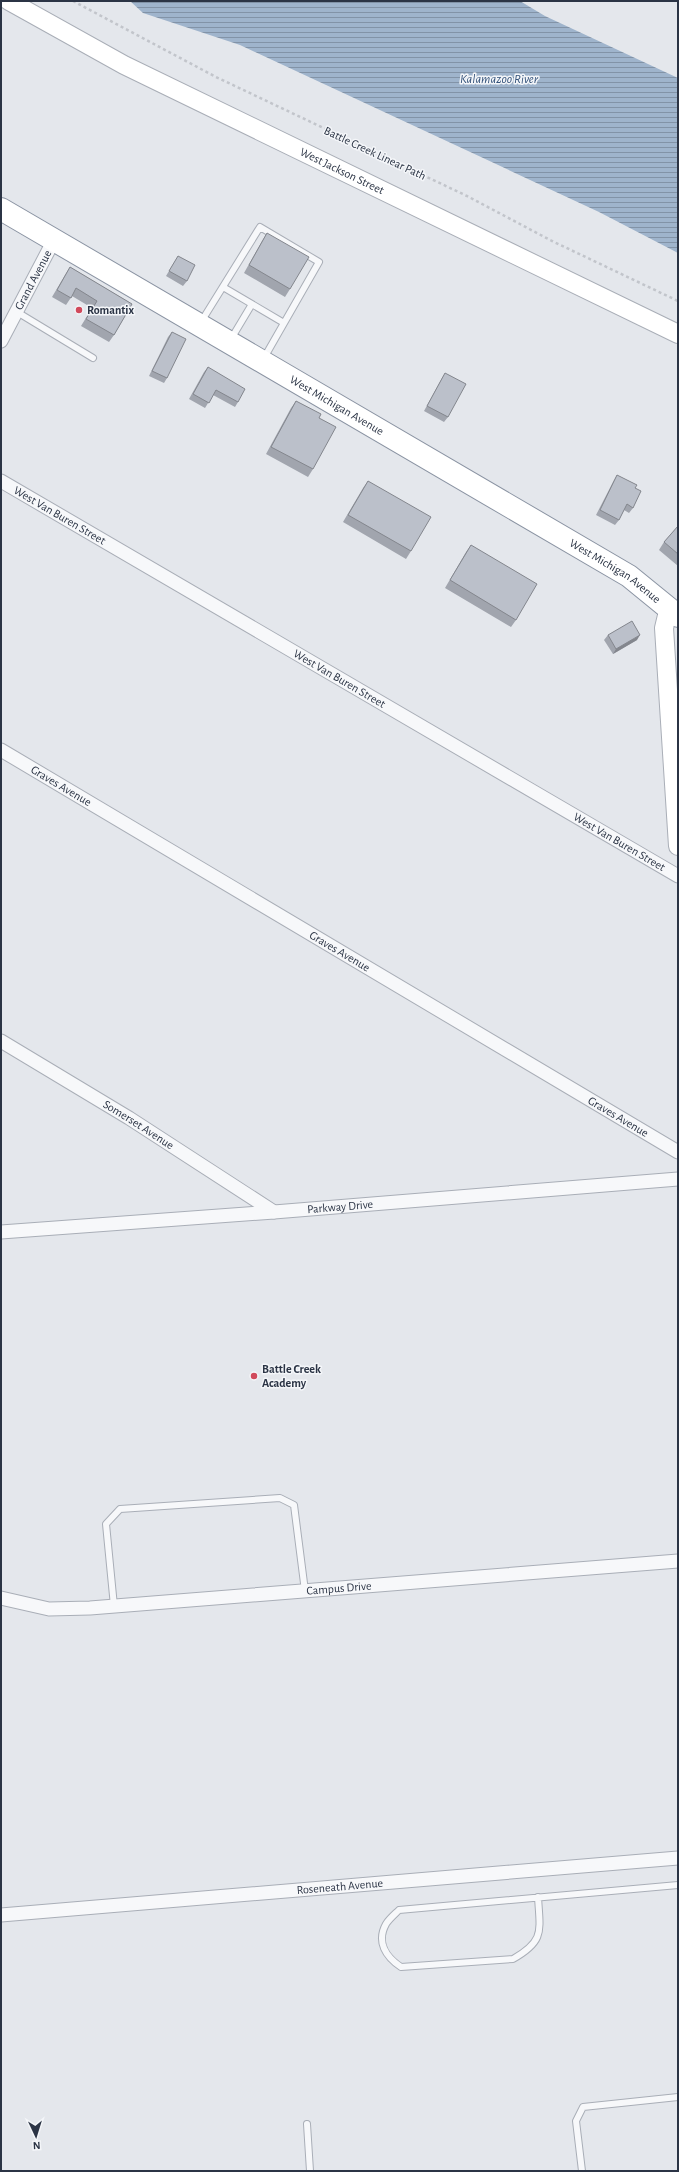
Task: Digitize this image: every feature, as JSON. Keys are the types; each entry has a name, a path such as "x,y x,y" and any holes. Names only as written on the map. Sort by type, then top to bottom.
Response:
{"highway":[{"name":"West Michigan Avenue","path":"1,209 629,576 673,612"}],"street":[{"name":"West Jackson Street","path":"9,1 124,65 678,334"},
{"name":"Grand Avenue","path":"1,341 54,240"},
{"name":"West Van Buren Street","path":"1,481 678,876"},
{"path":"673,612 664,628 678,846"},
{"name":"Graves Avenue","path":"1,750 678,1152"},
{"name":"Somerset Avenue","path":"1,1041 129,1118 274,1212"},
{"name":"Parkway Drive","path":"1,1232 274,1212 678,1179"},
{"name":"Campus Drive","path":"1,1598 50,1609 114,1606 678,1561"},
{"name":"Roseneath Avenue","path":"1,1915 678,1858"}],"lane":[{"path":"200,325 260,227 319,262 262,362"},
{"path":"223,287 284,323"},
{"path":"230,342 252,304"},
{"path":"17,312 93,358"},
{"path":"114,1606 106,1524 120,1509 280,1498 294,1505 305,1591"},
{"path":"538,1897 540,1934 529,1950 513,1959 401,1967 390,1960 383,1946 383,1934 386,1924 399,1910 538,1897 678,1885"},
{"path":"582,2171 576,2121 583,2107 678,2097"},
{"path":"307,2124 310,2171"}],"path":[{"name":"Battle Creek Linear Path","path":"73,1 216,76 467,196 552,241 678,301"}],"water":[{"name":"Kalamazoo River","path":"130,1 520,1 545,16 678,78 678,253 599,212 240,45 143,13"}],"building":[{"path":"267,233 309,257 290,289 249,265"},
{"path":"178,256 195,265 187,281 169,271"},
{"path":"70,267 132,304 114,335 86,319 97,301 76,288 71,298 57,290"},
{"path":"172,332 186,339 167,378 152,371"},
{"path":"208,367 245,389 238,402 216,390 209,403 193,394"},
{"path":"445,373 466,384 448,417 427,406"},
{"path":"296,401 321,414 319,418 336,427 313,469 271,447"},
{"path":"617,475 637,485 635,488 641,491 633,508 627,504 619,520 600,510"},
{"path":"368,481 431,517 411,551 348,515"},
{"path":"678,526 678,554 664,542"},
{"path":"471,545 537,584 516,620 450,580"},
{"path":"632,621 640,635 616,649 608,635"}],"place":[{"name":"Romantix","path":"79,310"},
{"name":"Battle Creek Academy","path":"254,1376"}]}
